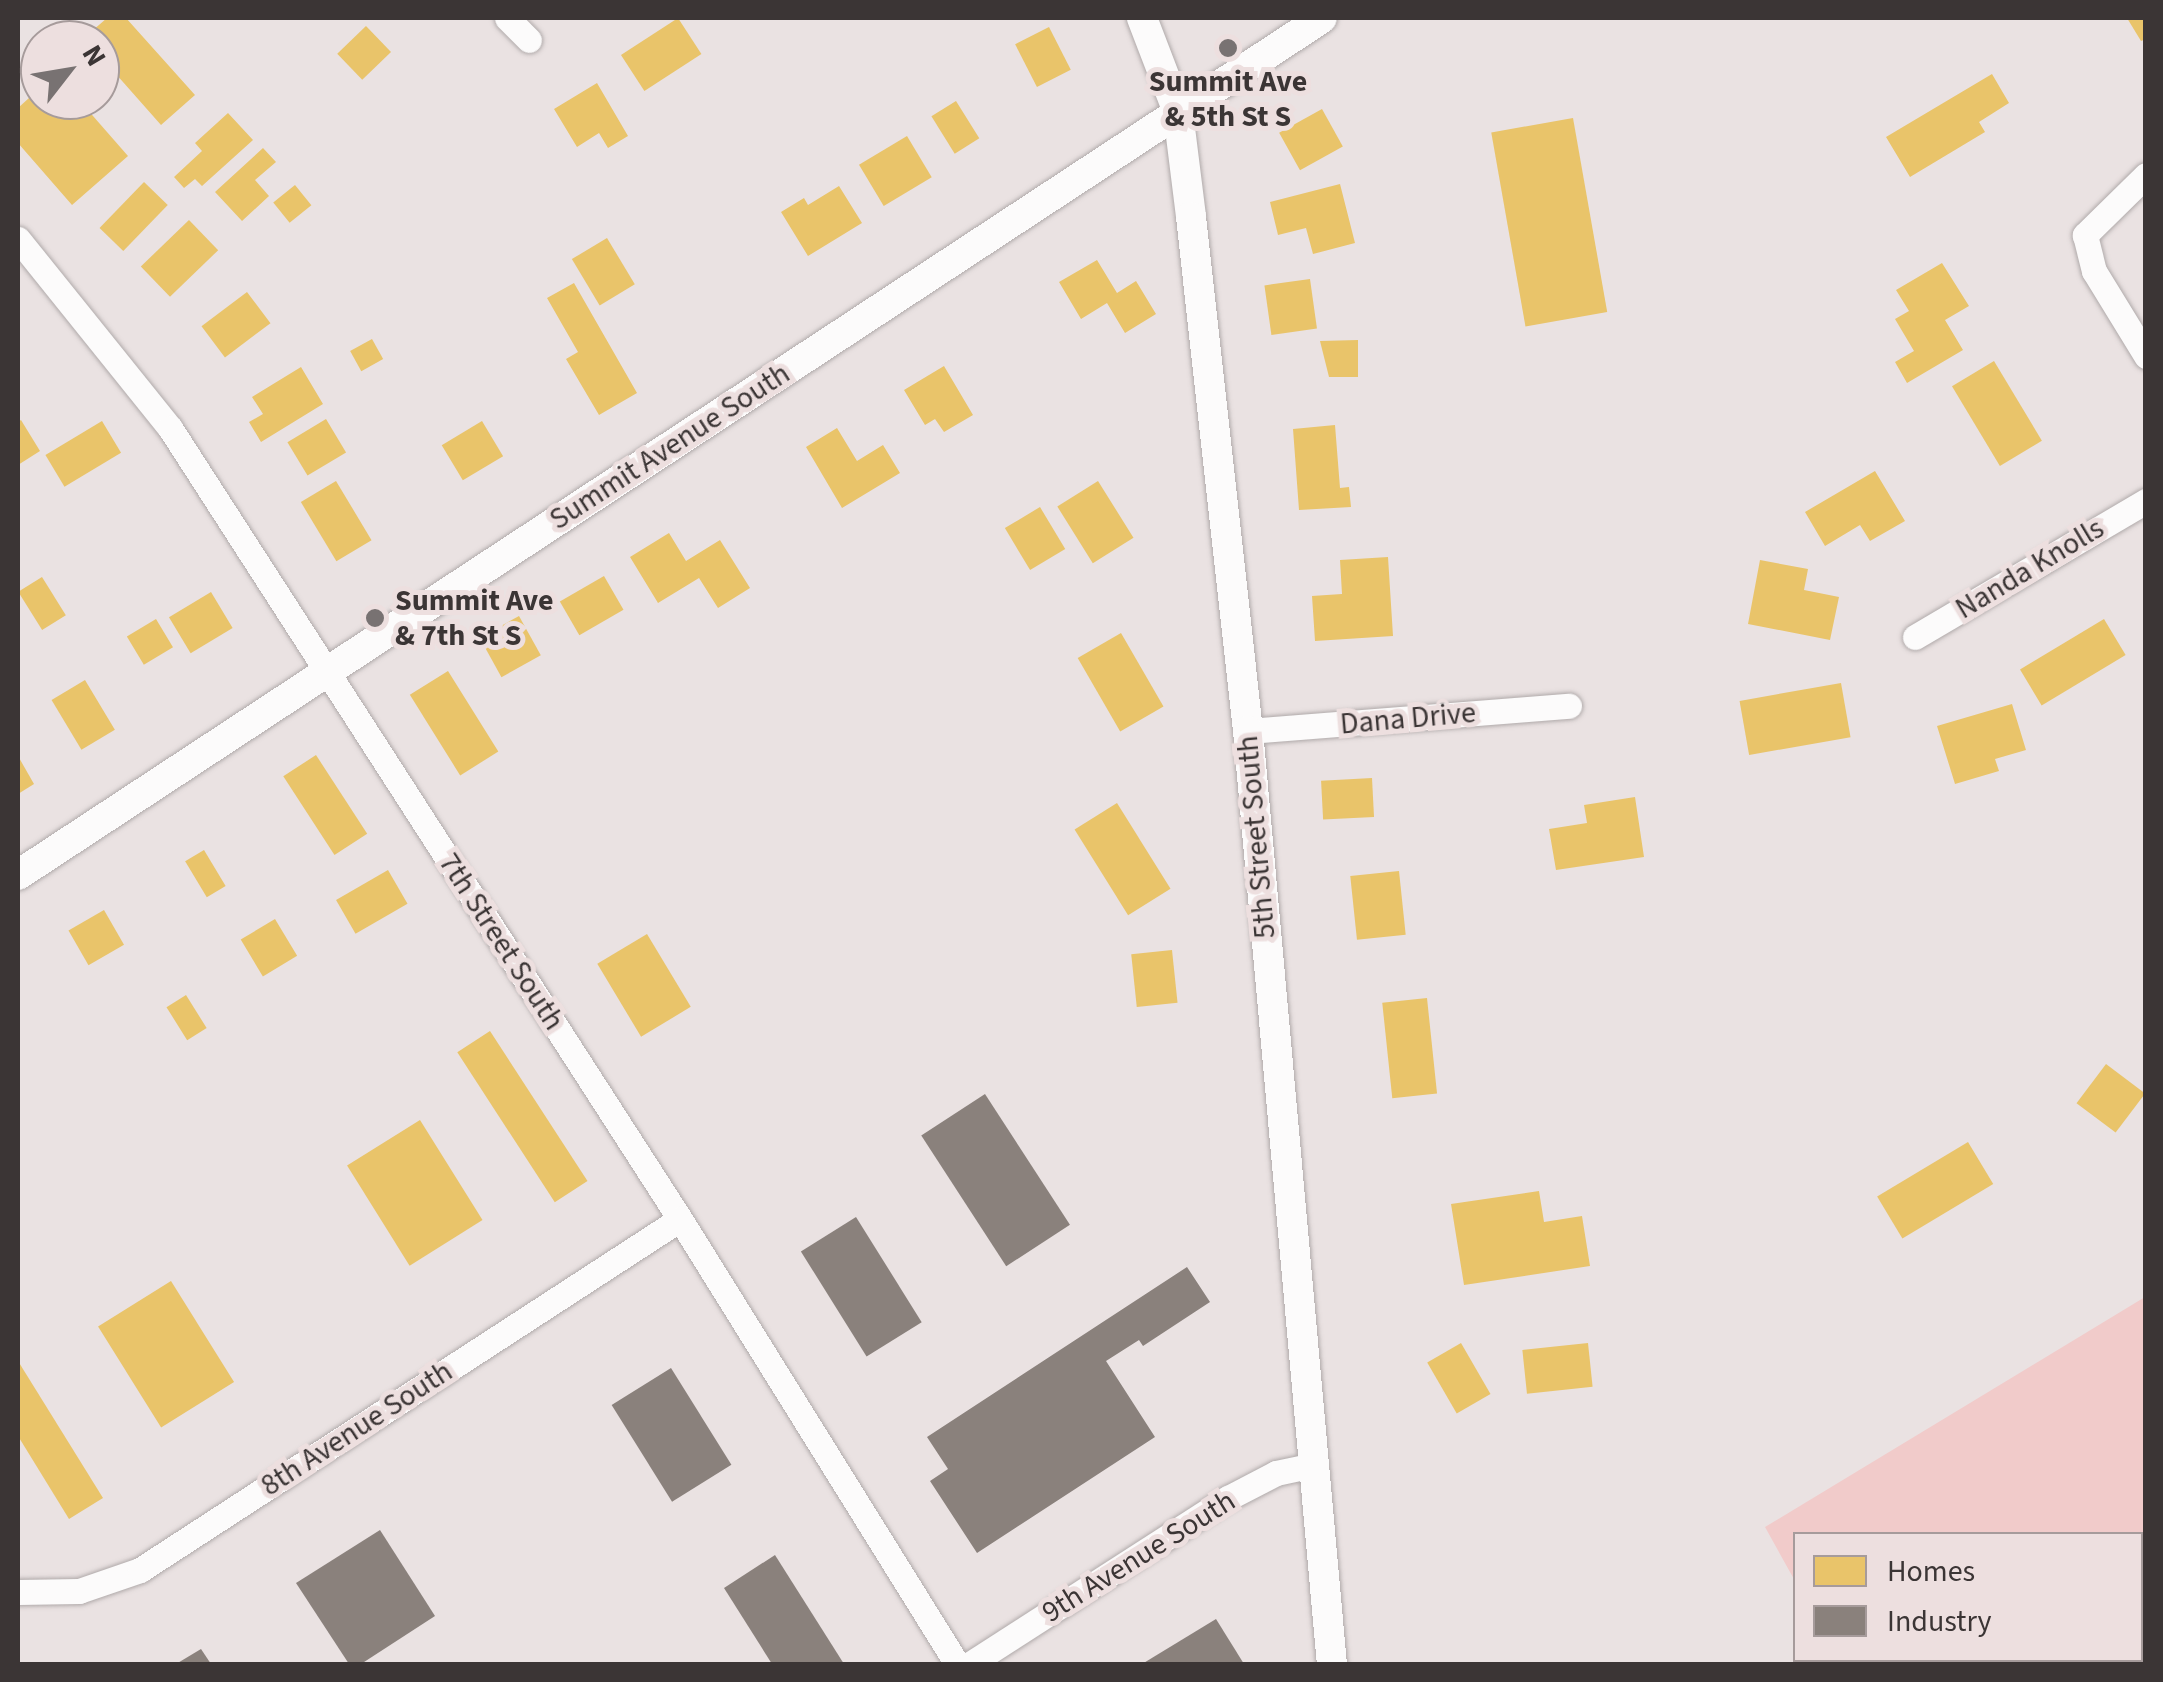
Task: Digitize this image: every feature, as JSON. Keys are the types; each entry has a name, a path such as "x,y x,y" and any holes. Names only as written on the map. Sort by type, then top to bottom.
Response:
{"street":[{"path":"507,18 529,40"},
{"name":"5th Street South","path":"1142,18 1178,112 1248,732 1332,1664"},
{"name":"Summit Avenue South","path":"18,875 1322,18"},
{"path":"2146,175 2085,234 2094,271 2146,356"},
{"name":"7th Street South","path":"18,239 170,428 680,1219 956,1664"},
{"name":"Nanda Knolls","path":"1915,638 2146,500"},
{"name":"Dana Drive","path":"1248,732 1568,706"},
{"name":"8th Avenue South","path":"18,1592 79,1591 140,1570 680,1219"},
{"name":"9th Avenue South","path":"970,1664 1228,1498 1276,1473 1314,1465"}],"shaded area":[{"path":"2145,1297 2145,1664 1840,1662 2143,1662 2143,1532 1793,1532 1793,1577 1765,1527"}],"building: Homes":[{"path":"126,18 195,95 161,125 120,79 120,20 105,20"},
{"path":"678,18 701,54 644,91 621,55"},
{"path":"2127,18 2146,18 2146,39 2141,41"},
{"path":"366,26 391,52 362,80 337,54"},
{"path":"1049,27 1071,70 1037,87 1015,44"},
{"path":"1992,74 2009,103 1979,122 1985,132 1910,177 1886,137"},
{"path":"597,83 628,136 608,148 599,133 577,147 554,109"},
{"path":"956,101 979,138 955,154 931,116"},
{"path":"18,108 20,120 96,120 128,156 72,205 18,143"},
{"path":"1322,109 1343,147 1300,170 1279,133"},
{"path":"228,113 253,140 202,186 195,179 184,188 174,177 202,151 195,143"},
{"path":"1573,118 1607,312 1525,326 1491,132"},
{"path":"907,136 932,177 884,206 859,165"},
{"path":"263,148 276,162 255,180 269,196 242,221 215,192"},
{"path":"144,182 168,205 123,251 100,228"},
{"path":"1340,184 1355,243 1313,254 1306,228 1278,235 1270,202"},
{"path":"295,185 311,205 290,223 273,203"},
{"path":"839,186 862,223 808,256 781,212 804,198 808,205"},
{"path":"189,220 218,250 170,297 141,267"},
{"path":"607,238 635,284 600,305 572,259"},
{"path":"1097,260 1117,293 1136,281 1156,314 1125,333 1107,303 1081,319 1059,282"},
{"path":"1942,263 1969,306 1945,320 1963,350 1907,383 1895,362 1914,351 1895,319 1909,311 1896,290"},
{"path":"1310,279 1317,329 1271,335 1264,285"},
{"path":"574,283 637,393 599,415 566,359 578,352 547,298"},
{"path":"247,292 270,323 225,357 201,326"},
{"path":"372,339 383,359 361,371 350,351"},
{"path":"1358,340 1358,377 1329,377 1320,341"},
{"path":"1994,361 2042,441 2000,466 1952,386"},
{"path":"944,366 973,415 944,432 935,419 925,425 904,390"},
{"path":"301,367 323,404 261,442 249,422 263,414 252,397"},
{"path":"326,419 346,452 308,476 287,442"},
{"path":"21,420 40,451 18,465 18,422"},
{"path":"102,421 121,453 64,487 45,455"},
{"path":"482,421 503,456 463,480 442,445"},
{"path":"1335,425 1340,488 1349,487 1351,507 1299,510 1293,429"},
{"path":"837,428 857,461 883,445 900,473 842,508 806,447"},
{"path":"1875,471 1905,521 1870,541 1860,525 1825,546 1805,512"},
{"path":"336,481 372,540 336,561 301,502"},
{"path":"1098,481 1134,538 1093,563 1057,506"},
{"path":"1040,507 1065,549 1030,570 1005,528"},
{"path":"669,533 686,561 720,540 750,588 718,608 699,578 658,603 630,557"},
{"path":"1388,557 1393,636 1315,641 1312,596 1342,594 1340,560"},
{"path":"1760,560 1808,569 1804,590 1839,597 1830,640 1748,624"},
{"path":"604,576 624,610 579,635 560,602"},
{"path":"42,577 66,615 42,630 18,592"},
{"path":"211,592 233,628 191,653 169,617"},
{"path":"519,616 541,655 501,677 480,638"},
{"path":"156,619 173,647 144,665 127,637"},
{"path":"2104,619 2126,655 2042,705 2020,669"},
{"path":"1121,633 1164,707 1120,732 1078,658"},
{"path":"448,671 498,752 460,775 410,695"},
{"path":"85,680 115,730 81,750 52,700"},
{"path":"1841,683 1851,737 1749,755 1740,701"},
{"path":"2012,704 2026,750 1995,759 1999,771 1955,784 1937,726"},
{"path":"316,755 367,834 334,855 283,776"},
{"path":"18,756 34,784 18,794"},
{"path":"1372,778 1374,817 1323,820 1321,781"},
{"path":"1635,797 1644,857 1556,870 1549,829 1587,823 1584,805"},
{"path":"1117,803 1171,889 1128,915 1075,829"},
{"path":"204,850 226,886 207,897 185,861"},
{"path":"388,870 408,904 356,934 336,900"},
{"path":"1399,871 1406,935 1357,940 1350,876"},
{"path":"104,910 124,945 88,965 68,930"},
{"path":"275,919 297,956 263,976 241,940"},
{"path":"647,934 691,1007 641,1037 597,964"},
{"path":"1172,950 1178,1003 1137,1007 1131,954"},
{"path":"186,995 207,1028 187,1040 166,1007"},
{"path":"1427,998 1437,1093 1392,1098 1382,1003"},
{"path":"490,1031 587,1181 555,1202 457,1052"},
{"path":"2106,1064 2145,1093 2116,1133 2077,1103"},
{"path":"420,1120 483,1220 410,1266 347,1166"},
{"path":"1968,1142 1993,1184 1902,1239 1877,1197"},
{"path":"1539,1191 1544,1222 1582,1216 1590,1266 1464,1285 1451,1204"},
{"path":"171,1281 234,1382 161,1427 98,1327"},
{"path":"1461,1343 1490,1394 1457,1414 1427,1362"},
{"path":"1588,1343 1593,1387 1527,1394 1522,1350"},
{"path":"18,1361 103,1498 69,1519 18,1436"}],"building: Industry":[{"path":"985,1094 1070,1225 1006,1266 921,1135"},
{"path":"856,1217 922,1322 867,1357 801,1251"},
{"path":"1187,1267 1210,1302 1143,1346 1139,1340 1106,1361 1155,1437 977,1553 930,1481 948,1469 927,1437"},
{"path":"671,1368 731,1465 672,1502 612,1405"},
{"path":"380,1530 435,1616 361,1664 349,1664 296,1583"},
{"path":"775,1555 844,1664 772,1664 724,1588"},
{"path":"1216,1619 1244,1664 1142,1664"},
{"path":"201,1649 211,1664 176,1664"}],"place":[{"name":"Summit Ave & 5th St S","path":"1228,48"},
{"name":"Summit Ave & 7th St S","path":"375,618"}]}
